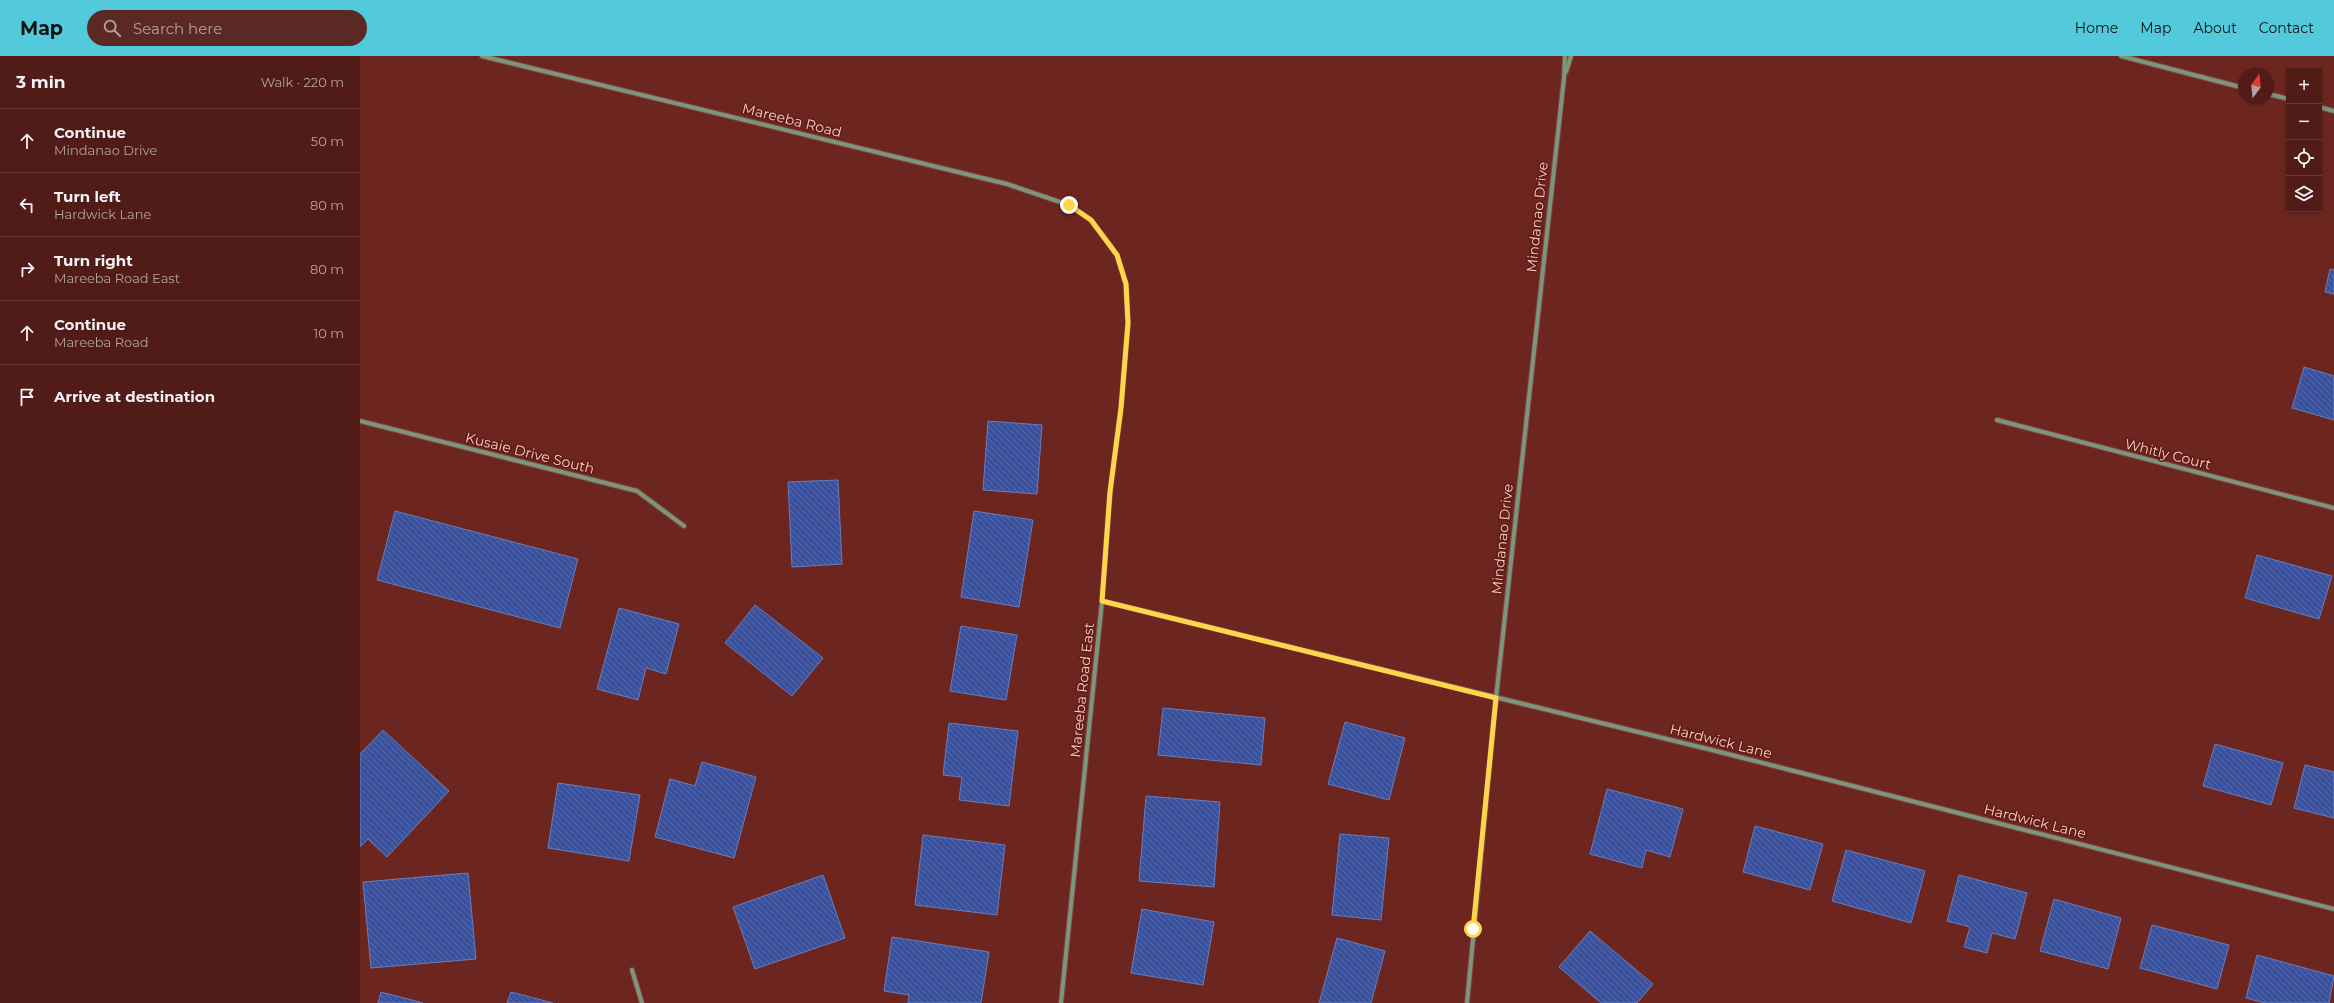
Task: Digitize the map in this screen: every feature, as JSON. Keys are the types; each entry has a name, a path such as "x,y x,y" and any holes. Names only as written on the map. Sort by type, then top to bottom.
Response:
{"street":[{"name":"Mareeba Road","path":"482,56 1007,184 1069,205 1091,220"},
{"name":"Mindanao Drive","path":"1467,1003 1496,698 1564,78 1565,56"},
{"name":"Mindanao Drive","path":"1564,78 1571,56"},
{"path":"2121,56 2238,86"},
{"path":"2274,95 2286,98"},
{"path":"2322,108 2334,111"},
{"name":"Mareeba Road East","path":"1061,1003 1102,601 1110,492 1121,408 1128,323 1126,284 1117,255 1091,220"},
{"name":"Whitly Court","path":"1997,420 2334,508"},
{"name":"Kusaie Drive South","path":"360,421 637,491 684,526"},
{"name":"Hardwick Lane","path":"1102,601 1720,752 2334,909"},
{"path":"632,970 642,1003"}],"building":[{"path":"2330,269 2334,270 2334,294 2325,292"},
{"path":"2304,367 2334,376 2334,420 2292,408"},
{"path":"988,421 1042,425 1037,494 983,490"},
{"path":"838,480 842,564 792,567 788,482"},
{"path":"395,511 578,559 560,628 377,580"},
{"path":"974,511 1033,520 1019,607 961,597"},
{"path":"2257,555 2332,576 2319,619 2245,598"},
{"path":"755,605 823,658 792,696 725,643"},
{"path":"619,608 679,624 666,674 646,668 638,700 597,689"},
{"path":"961,626 1017,635 1006,700 950,691"},
{"path":"1163,708 1265,718 1261,765 1158,755"},
{"path":"1345,722 1405,738 1389,800 1328,784"},
{"path":"949,723 1018,731 1009,806 959,800 962,777 943,775"},
{"path":"383,730 449,791 387,857 368,839 360,847 360,754"},
{"path":"2215,744 2283,763 2271,805 2203,786"},
{"path":"702,762 756,777 734,858 655,837 670,779 695,786"},
{"path":"2305,765 2334,772 2334,818 2294,808"},
{"path":"558,783 640,795 629,861 548,848"},
{"path":"1607,789 1683,809 1670,857 1646,850 1642,868 1590,854"},
{"path":"1146,796 1220,802 1214,887 1139,881"},
{"path":"1755,826 1823,844 1810,890 1743,872"},
{"path":"1340,834 1389,838 1381,920 1332,915"},
{"path":"923,835 1005,845 997,915 915,905"},
{"path":"1846,850 1925,871 1911,923 1832,901"},
{"path":"468,873 476,959 371,968 363,882"},
{"path":"823,875 845,938 755,969 733,907"},
{"path":"1959,875 2027,893 2015,939 1992,933 1987,953 1964,947 1970,927 1947,921"},
{"path":"2054,899 2121,918 2108,969 2040,951"},
{"path":"1142,909 1214,922 1203,985 1131,973"},
{"path":"2152,925 2229,945 2217,989 2140,968"},
{"path":"1590,931 1653,984 1637,1003 1601,1003 1559,967"},
{"path":"892,937 989,952 981,1003 908,1003 909,995 884,991"},
{"path":"1337,938 1385,951 1371,1003 1319,1003"},
{"path":"2257,955 2334,976 2329,1003 2265,1003 2246,998"},
{"path":"381,992 423,1003 378,1003"},
{"path":"511,992 553,1003 507,1003"}],"route":[{"path":"1069,205 1091,220 1117,255 1126,284 1128,323 1121,408 1110,492 1102,601 1438,682 1496,698 1473,929"}]}
